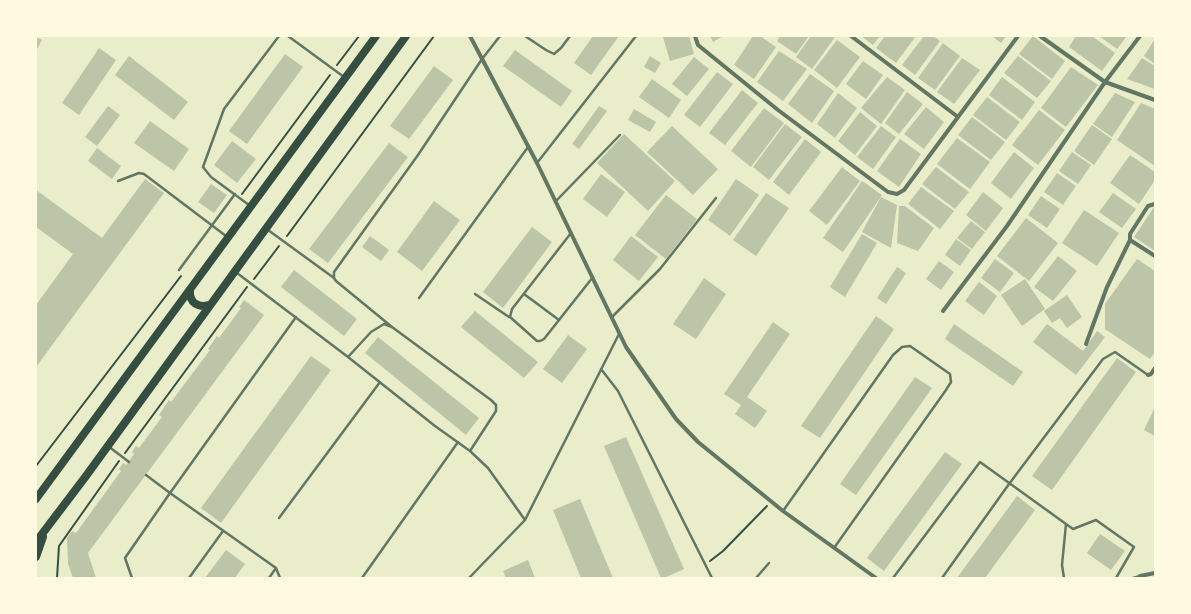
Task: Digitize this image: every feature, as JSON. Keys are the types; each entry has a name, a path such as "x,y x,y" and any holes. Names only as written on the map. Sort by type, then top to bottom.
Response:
{"main road":[{"path":"36,499 376,36"},
{"path":"36,542 108,446 406,36"},
{"path":"190,290 191,298 195,304 202,306 210,305"},
{"path":"36,557 42,539 52,522"}],"street":[{"path":"470,36 529,147 626,347 656,391 687,431 698,442 784,511 876,578"},
{"path":"695,36 698,45 772,105 888,192 897,194 904,190 1018,36"},
{"path":"851,36 958,117"},
{"path":"1040,36 1105,82 1155,100"},
{"path":"943,311 1007,226 1105,82 1140,36"},
{"path":"1086,344 1107,287 1130,240 1130,234 1148,206 1155,204"},
{"path":"1130,240 1155,256"},
{"path":"1148,375 1151,374 1155,368"},
{"path":"1140,576 1155,573"}],"lane":[{"path":"251,207 211,177 203,167 224,109 279,36"},
{"path":"288,36 345,78"},
{"path":"334,278 334,272 418,155 482,59 500,36"},
{"path":"524,36 554,54 561,48 570,36"},
{"path":"537,163 636,36"},
{"path":"556,201 620,135"},
{"path":"419,298 529,147"},
{"path":"118,181 139,173 144,174 228,238"},
{"path":"179,270 235,194"},
{"path":"611,318 660,269 716,198"},
{"path":"266,229 334,278 392,327 496,405 496,411 470,450"},
{"path":"510,317 512,309 572,233"},
{"path":"235,271 348,357 435,426 470,450 488,468 525,520"},
{"path":"475,294 510,317 536,341 540,341 544,339 593,277"},
{"path":"524,294 559,320"},
{"path":"132,578 125,558 296,317"},
{"path":"348,357 371,332 384,324 392,327"},
{"path":"469,578 525,520 620,334"},
{"path":"784,511 893,355 902,347 910,346 950,374 951,382 946,390 834,548"},
{"path":"942,578 1009,484 1103,359 1115,352 1148,375"},
{"path":"601,369 618,391 712,578"},
{"path":"279,518 380,382"},
{"path":"362,578 458,442"},
{"path":"108,446 129,462"},
{"path":"893,578 980,462 1073,529 1096,520 1134,546 1116,578"},
{"path":"146,475 276,568 280,578"},
{"path":"1064,578 1062,565 1066,524"},
{"path":"189,578 223,531"},
{"path":"756,578 769,563"},
{"path":"269,578 276,568"},
{"path":"1132,578 1140,576"}],"path":[{"path":"57,578 59,546 239,297 283,241 434,36"},
{"path":"706,565 723,551 771,501"}],"building":[{"path":"593,36 619,36 591,75 574,63"},
{"path":"689,36 694,54 670,61 663,37"},
{"path":"710,36 723,36 713,42"},
{"path":"753,36 760,36 776,47 754,79 734,65"},
{"path":"780,36 809,36 796,54 777,41"},
{"path":"811,36 835,37 812,69 796,57"},
{"path":"861,36 880,36 873,45"},
{"path":"885,36 916,36 896,63 876,48"},
{"path":"924,36 933,36 940,41 915,75 902,65"},
{"path":"992,36 1006,36 1001,43"},
{"path":"1033,36 1065,61 1052,79 1019,54"},
{"path":"1076,36 1092,36 1115,53 1102,71 1069,47"},
{"path":"1099,36 1127,36 1117,49"},
{"path":"36,37 42,40 36,51"},
{"path":"1155,39 1155,64 1144,56"},
{"path":"837,40 860,57 837,88 814,70"},
{"path":"943,43 960,56 935,90 918,78"},
{"path":"99,48 116,60 79,115 62,103"},
{"path":"515,50 572,91 561,107 503,66"},
{"path":"779,51 807,69 783,101 757,82"},
{"path":"285,54 303,67 247,144 229,131"},
{"path":"129,56 188,102 174,120 115,75"},
{"path":"650,56 661,63 655,73 644,67"},
{"path":"1018,56 1051,81 1037,98 1004,73"},
{"path":"694,57 709,69 687,96 672,84"},
{"path":"962,58 980,70 954,104 937,92"},
{"path":"1142,58 1155,66 1155,89 1127,79"},
{"path":"863,61 883,75 866,99 846,84"},
{"path":"434,66 453,80 409,139 390,126"},
{"path":"1071,67 1098,85 1066,127 1041,108"},
{"path":"717,72 733,84 700,127 684,115"},
{"path":"810,74 834,91 812,123 788,104"},
{"path":"887,77 905,90 881,124 861,108"},
{"path":"1002,77 1035,102 1022,120 989,95"},
{"path":"652,79 681,100 669,118 639,97"},
{"path":"742,90 758,103 725,145 709,133"},
{"path":"907,92 923,104 899,134 885,123"},
{"path":"838,93 857,108 835,138 817,124"},
{"path":"1115,93 1135,102 1112,137 1093,124"},
{"path":"987,97 1020,122 1006,140 973,115"},
{"path":"1141,103 1155,109 1155,166 1117,140"},
{"path":"108,106 120,115 97,146 85,137"},
{"path":"599,106 607,111 579,149 572,144"},
{"path":"926,107 944,122 924,149 904,134"},
{"path":"764,108 784,123 751,167 731,151"},
{"path":"634,109 656,122 650,132 628,120"},
{"path":"1039,110 1065,130 1038,165 1012,145"},
{"path":"860,112 877,126 855,155 838,141"},
{"path":"972,117 1005,142 991,160 958,135"},
{"path":"150,121 189,149 174,171 134,143"},
{"path":"785,124 802,137 769,180 753,167"},
{"path":"1092,125 1112,139 1094,165 1074,151"},
{"path":"672,126 718,169 693,195 647,152"},
{"path":"881,126 896,137 873,169 857,157"},
{"path":"624,134 675,181 648,211 597,163"},
{"path":"957,138 990,162 970,189 937,164"},
{"path":"805,139 821,152 789,195 773,182"},
{"path":"900,139 921,154 899,187 877,171"},
{"path":"232,141 256,159 237,183 214,165"},
{"path":"389,143 408,157 328,263 309,249"},
{"path":"97,148 121,166 112,179 88,161"},
{"path":"1014,152 1034,168 1011,199 991,183"},
{"path":"1072,152 1091,165 1078,184 1059,171"},
{"path":"1130,155 1155,172 1155,180 1139,204 1110,183"},
{"path":"842,167 860,181 827,225 809,211"},
{"path":"936,167 969,192 955,209 922,184"},
{"path":"1057,173 1076,186 1063,205 1044,192"},
{"path":"601,174 625,192 607,217 583,199"},
{"path":"145,179 164,193 36,367 36,305 73,254 36,227 36,190 102,238"},
{"path":"736,179 759,195 730,236 708,220"},
{"path":"862,181 882,195 843,252 823,238"},
{"path":"211,184 227,195 214,213 198,202"},
{"path":"921,187 954,211 940,229 908,204"},
{"path":"983,192 1003,208 986,231 966,215"},
{"path":"766,193 789,208 756,256 733,240"},
{"path":"1113,193 1136,209 1122,228 1099,212"},
{"path":"666,195 697,219 666,259 635,235"},
{"path":"1041,196 1060,209 1047,228 1028,215"},
{"path":"881,197 897,205 891,248 862,232"},
{"path":"434,201 460,220 422,271 397,252"},
{"path":"899,206 905,206 934,228 918,251 897,243"},
{"path":"1154,207 1155,208 1155,251 1134,237"},
{"path":"1084,210 1119,233 1097,266 1062,243"},
{"path":"1026,218 1058,243 1029,281 997,256"},
{"path":"971,221 985,232 972,249 957,238"},
{"path":"532,227 552,242 503,308 483,292"},
{"path":"862,234 877,243 845,297 830,287"},
{"path":"370,236 389,250 381,261 362,247"},
{"path":"631,236 658,257 639,281 613,260"},
{"path":"956,239 971,250 960,266 945,255"},
{"path":"1058,256 1077,271 1053,301 1034,287"},
{"path":"995,259 1014,273 1000,292 981,278"},
{"path":"1137,259 1155,271 1155,352 1150,359 1105,329 1105,304"},
{"path":"939,261 954,272 941,290 926,279"},
{"path":"897,267 906,273 886,304 877,298"},
{"path":"294,270 357,319 344,336 281,287"},
{"path":"704,278 726,294 696,339 673,324"},
{"path":"1025,279 1045,309 1022,326 1001,295"},
{"path":"979,282 997,296 984,315 965,301"},
{"path":"1067,295 1082,317 1067,328 1060,318 1052,323 1044,311"},
{"path":"244,300 264,315 88,553 96,578 73,578 68,564 67,538 72,531 76,533 121,471 119,469 123,463 126,465 134,454 132,452 136,446 139,448 162,417 159,415 169,400 171,402 210,350 208,349 217,336 219,338 241,308 239,307"},
{"path":"475,311 538,362 524,378 461,327"},
{"path":"876,316 894,329 820,438 801,426"},
{"path":"773,322 790,334 747,397 767,411 755,428 735,414 741,405 724,394"},
{"path":"954,324 1023,372 1013,386 945,339"},
{"path":"1047,324 1083,351 1097,331 1105,337 1076,375 1033,342"},
{"path":"568,335 587,349 562,383 543,369"},
{"path":"378,337 479,418 466,435 365,353"},
{"path":"311,356 331,370 221,523 201,508"},
{"path":"1117,358 1136,372 1052,490 1032,476"},
{"path":"915,377 932,388 856,495 840,484"},
{"path":"1155,407 1155,436 1144,430"},
{"path":"626,437 684,569 664,578 661,578 604,446"},
{"path":"945,452 962,464 884,571 867,558"},
{"path":"1017,496 1035,510 985,578 957,578"},
{"path":"580,499 613,578 581,578 553,510"},
{"path":"1100,534 1125,551 1111,570 1087,553"},
{"path":"226,550 245,564 235,578 205,578"},
{"path":"528,560 535,578 506,578 503,571"}]}
